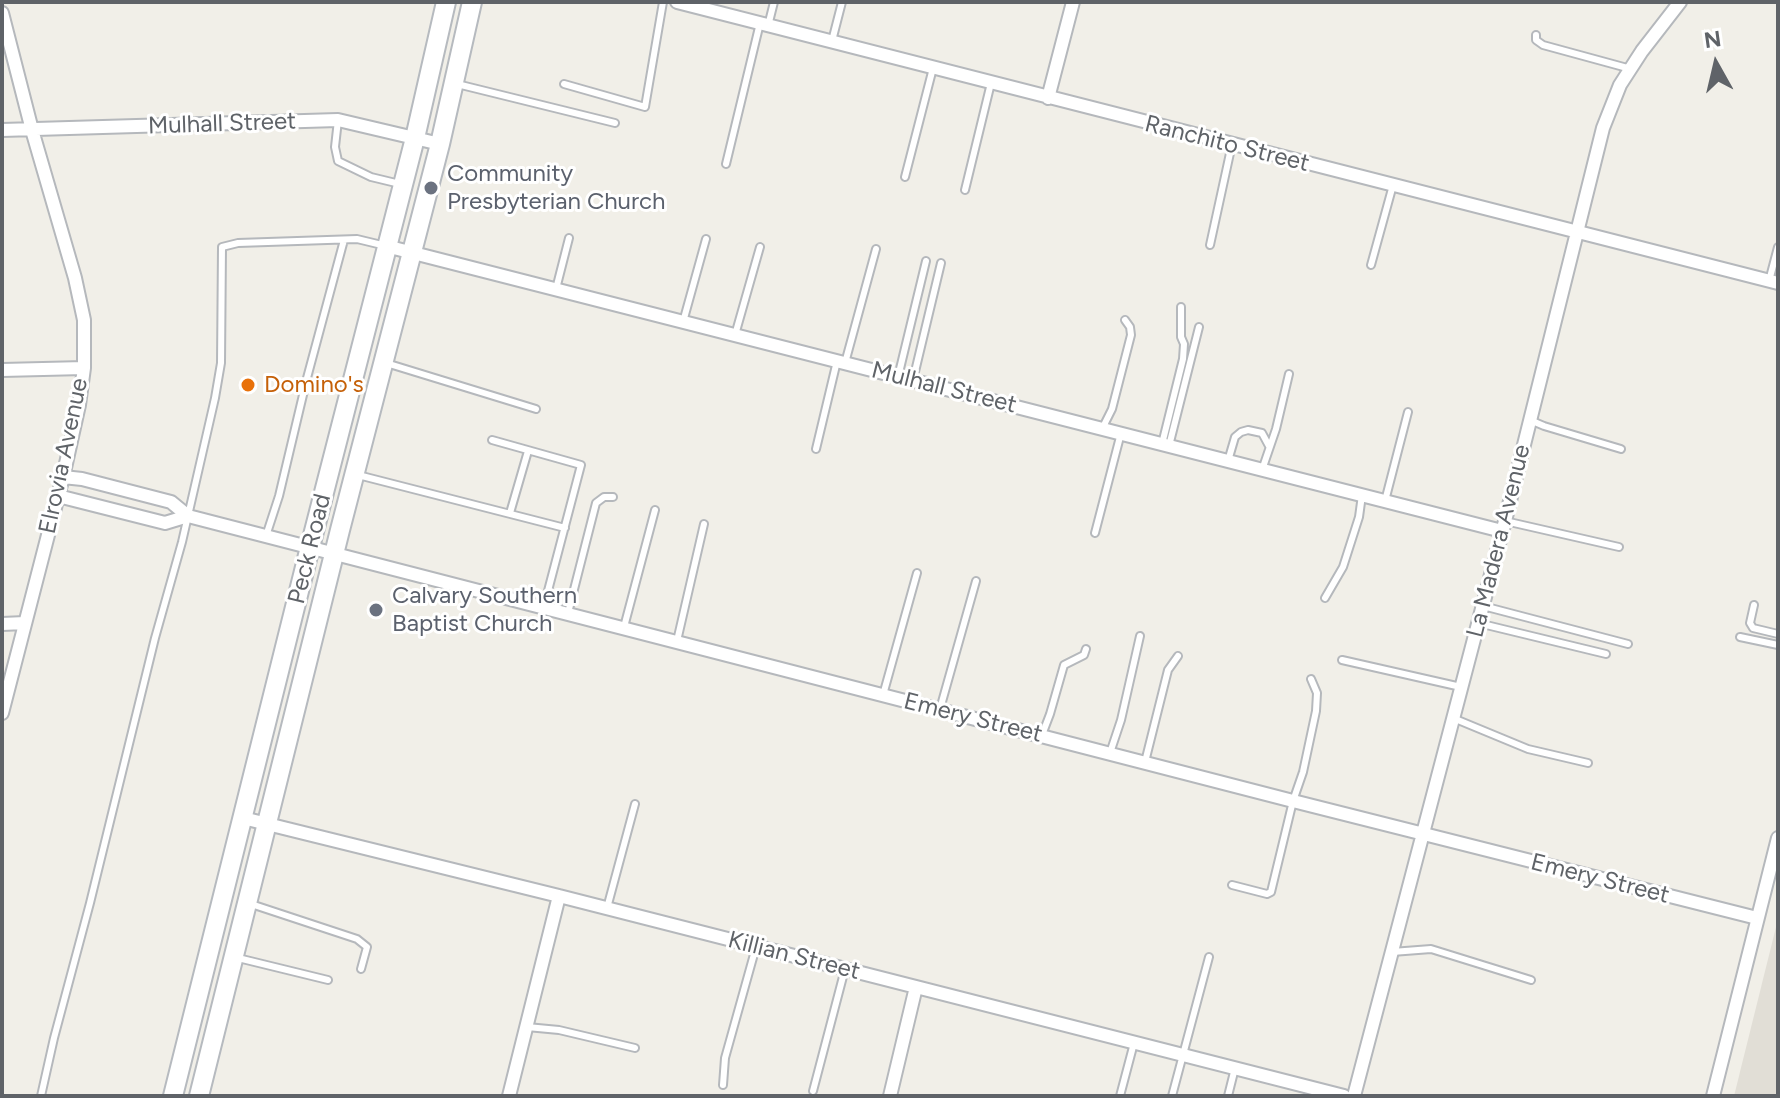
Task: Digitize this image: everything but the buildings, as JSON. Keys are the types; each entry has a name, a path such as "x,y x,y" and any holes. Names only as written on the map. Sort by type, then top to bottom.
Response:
{"main road":[{"name":"Peck Road","path":"173,1096 415,138 446,2"},
{"name":"Peck Road","path":"199,1096 440,144 472,2"}],"street":[{"name":"Ranchito Street","path":"677,2 1774,282"},
{"path":"1048,98 1073,2"},
{"name":"La Madera Avenue","path":"1354,1096 1504,526 1603,128 1620,85 1680,2"},
{"name":"Elrovia Avenue","path":"2,13 84,320 84,368 79,405 2,713"},
{"name":"Mulhall Street","path":"2,130 338,120 440,144"},
{"name":"Mulhall Street","path":"386,246 1385,501 1504,526"},
{"path":"2,370 84,368"},
{"name":"Emery Street","path":"63,477 171,502 188,516 1757,918"},
{"name":"Emery Street","path":"58,496 165,523 188,516"},
{"path":"2,624 25,623"},
{"name":"Killian Street","path":"243,818 1344,1096"},
{"path":"1713,1096 1778,838"},
{"path":"509,1096 559,896"},
{"path":"890,1096 916,987"}],"lane":[{"path":"564,84 645,107 663,2"},
{"path":"726,164 764,24 774,2"},
{"path":"832,42 842,2"},
{"path":"1536,35 1536,40 1543,45 1631,69"},
{"path":"905,177 933,68"},
{"path":"453,83 615,123"},
{"path":"965,190 991,83"},
{"path":"338,120 335,147 338,161 371,177 403,185"},
{"path":"1210,245 1232,144"},
{"path":"1371,265 1393,185"},
{"path":"556,289 569,238"},
{"path":"41,1096 188,516 221,363 222,247 238,243 357,239 386,246"},
{"path":"683,322 706,239"},
{"path":"266,536 344,240"},
{"path":"735,335 760,247"},
{"path":"1774,282 1778,247"},
{"path":"816,449 876,249"},
{"path":"898,377 926,261"},
{"path":"913,380 941,263"},
{"path":"1165,445 1183,359 1181,307"},
{"path":"1102,429 1112,409 1131,335 1125,320"},
{"path":"1165,445 1199,327"},
{"path":"383,362 536,409"},
{"path":"1262,470 1289,374"},
{"path":"1385,501 1408,412"},
{"path":"1530,420 1621,449"},
{"path":"1228,461 1235,437 1248,430 1262,433 1269,446"},
{"path":"1095,533 1121,433"},
{"path":"492,440 581,465 544,606"},
{"path":"510,513 528,451"},
{"path":"354,474 565,528"},
{"path":"1325,598 1343,567 1359,517 1362,495"},
{"path":"568,613 596,503 604,497 613,497"},
{"path":"624,627 655,510"},
{"path":"677,641 704,524"},
{"path":"1504,526 1619,547"},
{"path":"883,695 917,573"},
{"path":"940,709 976,581"},
{"path":"1754,605 1750,623 1753,628 1778,634"},
{"path":"1483,606 1628,644"},
{"path":"1478,623 1606,654"},
{"path":"1110,753 1121,720 1140,636"},
{"path":"1740,637 1778,645"},
{"path":"1042,735 1064,665 1084,655 1086,649"},
{"path":"1145,762 1168,670 1178,656"},
{"path":"1342,660 1461,687"},
{"path":"1232,885 1270,893 1303,772 1317,706 1317,693 1311,679"},
{"path":"1453,718 1528,749 1588,763"},
{"path":"607,908 635,804"},
{"path":"248,903 357,939 367,947 361,969"},
{"path":"723,1085 725,1058 756,947"},
{"path":"1392,952 1431,949 1531,980"},
{"path":"234,957 328,980"},
{"path":"1172,1096 1209,957"},
{"path":"813,1091 845,969"},
{"path":"527,1027 559,1030 635,1048"},
{"path":"1120,1096 1134,1043"},
{"path":"1228,1096 1235,1068"}],"shaded area":[{"path":"1778,919 1778,1096 1734,1096"}],"place":[{"name":"Community Presbyterian Church","path":"431,188"},
{"name":"Domino's","path":"248,385"},
{"name":"Calvary Southern Baptist Church","path":"376,610"}]}
